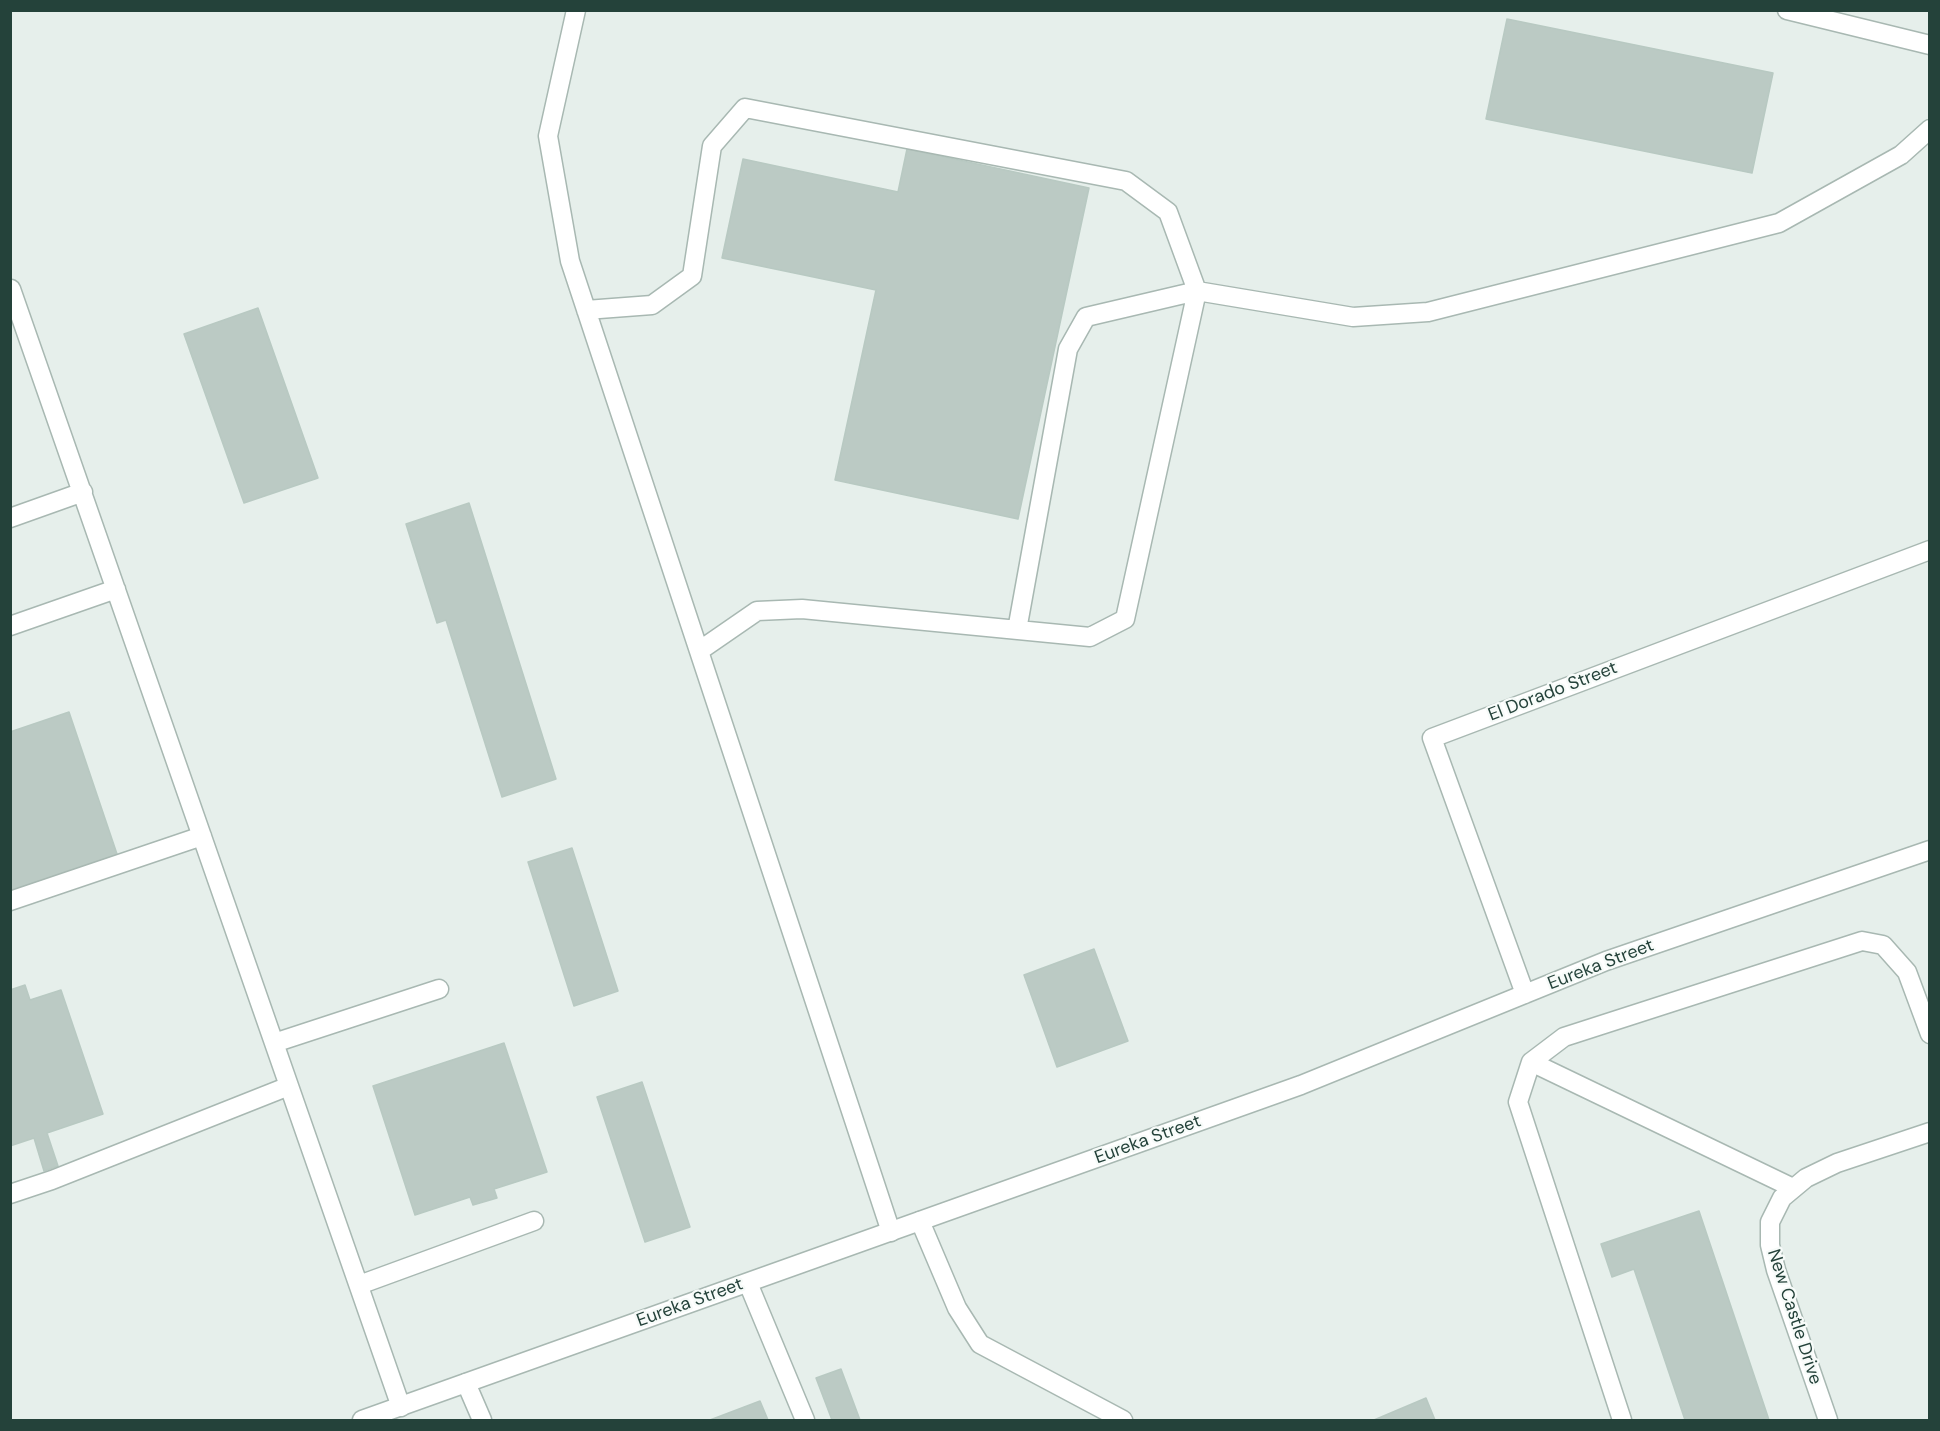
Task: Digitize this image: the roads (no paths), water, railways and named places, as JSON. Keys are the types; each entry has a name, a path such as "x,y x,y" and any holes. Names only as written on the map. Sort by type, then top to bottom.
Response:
{"street":[{"path":"576,10 548,136 570,261 891,1232"},
{"path":"1787,10 1929,45"},
{"path":"586,310 652,305 692,276 712,146 745,108 1126,181 1168,212 1197,291 1125,619 1090,637 802,609 757,611 699,651"},
{"path":"1017,630 1068,348 1086,317 1197,291 1353,317 1428,312 1779,223 1900,155 1929,129"},
{"path":"11,288 401,1407"},
{"path":"10,518 83,492"},
{"name":"El Dorado Street","path":"1525,994 1432,738 1929,550"},
{"path":"10,626 116,589"},
{"path":"10,901 202,836"},
{"name":"Eureka Street","path":"362,1420 1301,1086 1606,961 1929,850"},
{"path":"1622,1420 1518,1102 1531,1062 1564,1038 1862,941 1883,945 1907,972 1929,1034"},
{"path":"274,1043 439,988"},
{"path":"1531,1062 1793,1188"},
{"path":"10,1194 52,1180 289,1086"},
{"name":"New Castle Drive","path":"1828,1420 1770,1245 1770,1222 1782,1198 1806,1178 1837,1163 1929,1132"},
{"path":"359,1285 534,1221"},
{"path":"920,1221 957,1308 980,1344 1123,1420"},
{"path":"748,1283 805,1420"},
{"path":"466,1383 482,1420"}]}
